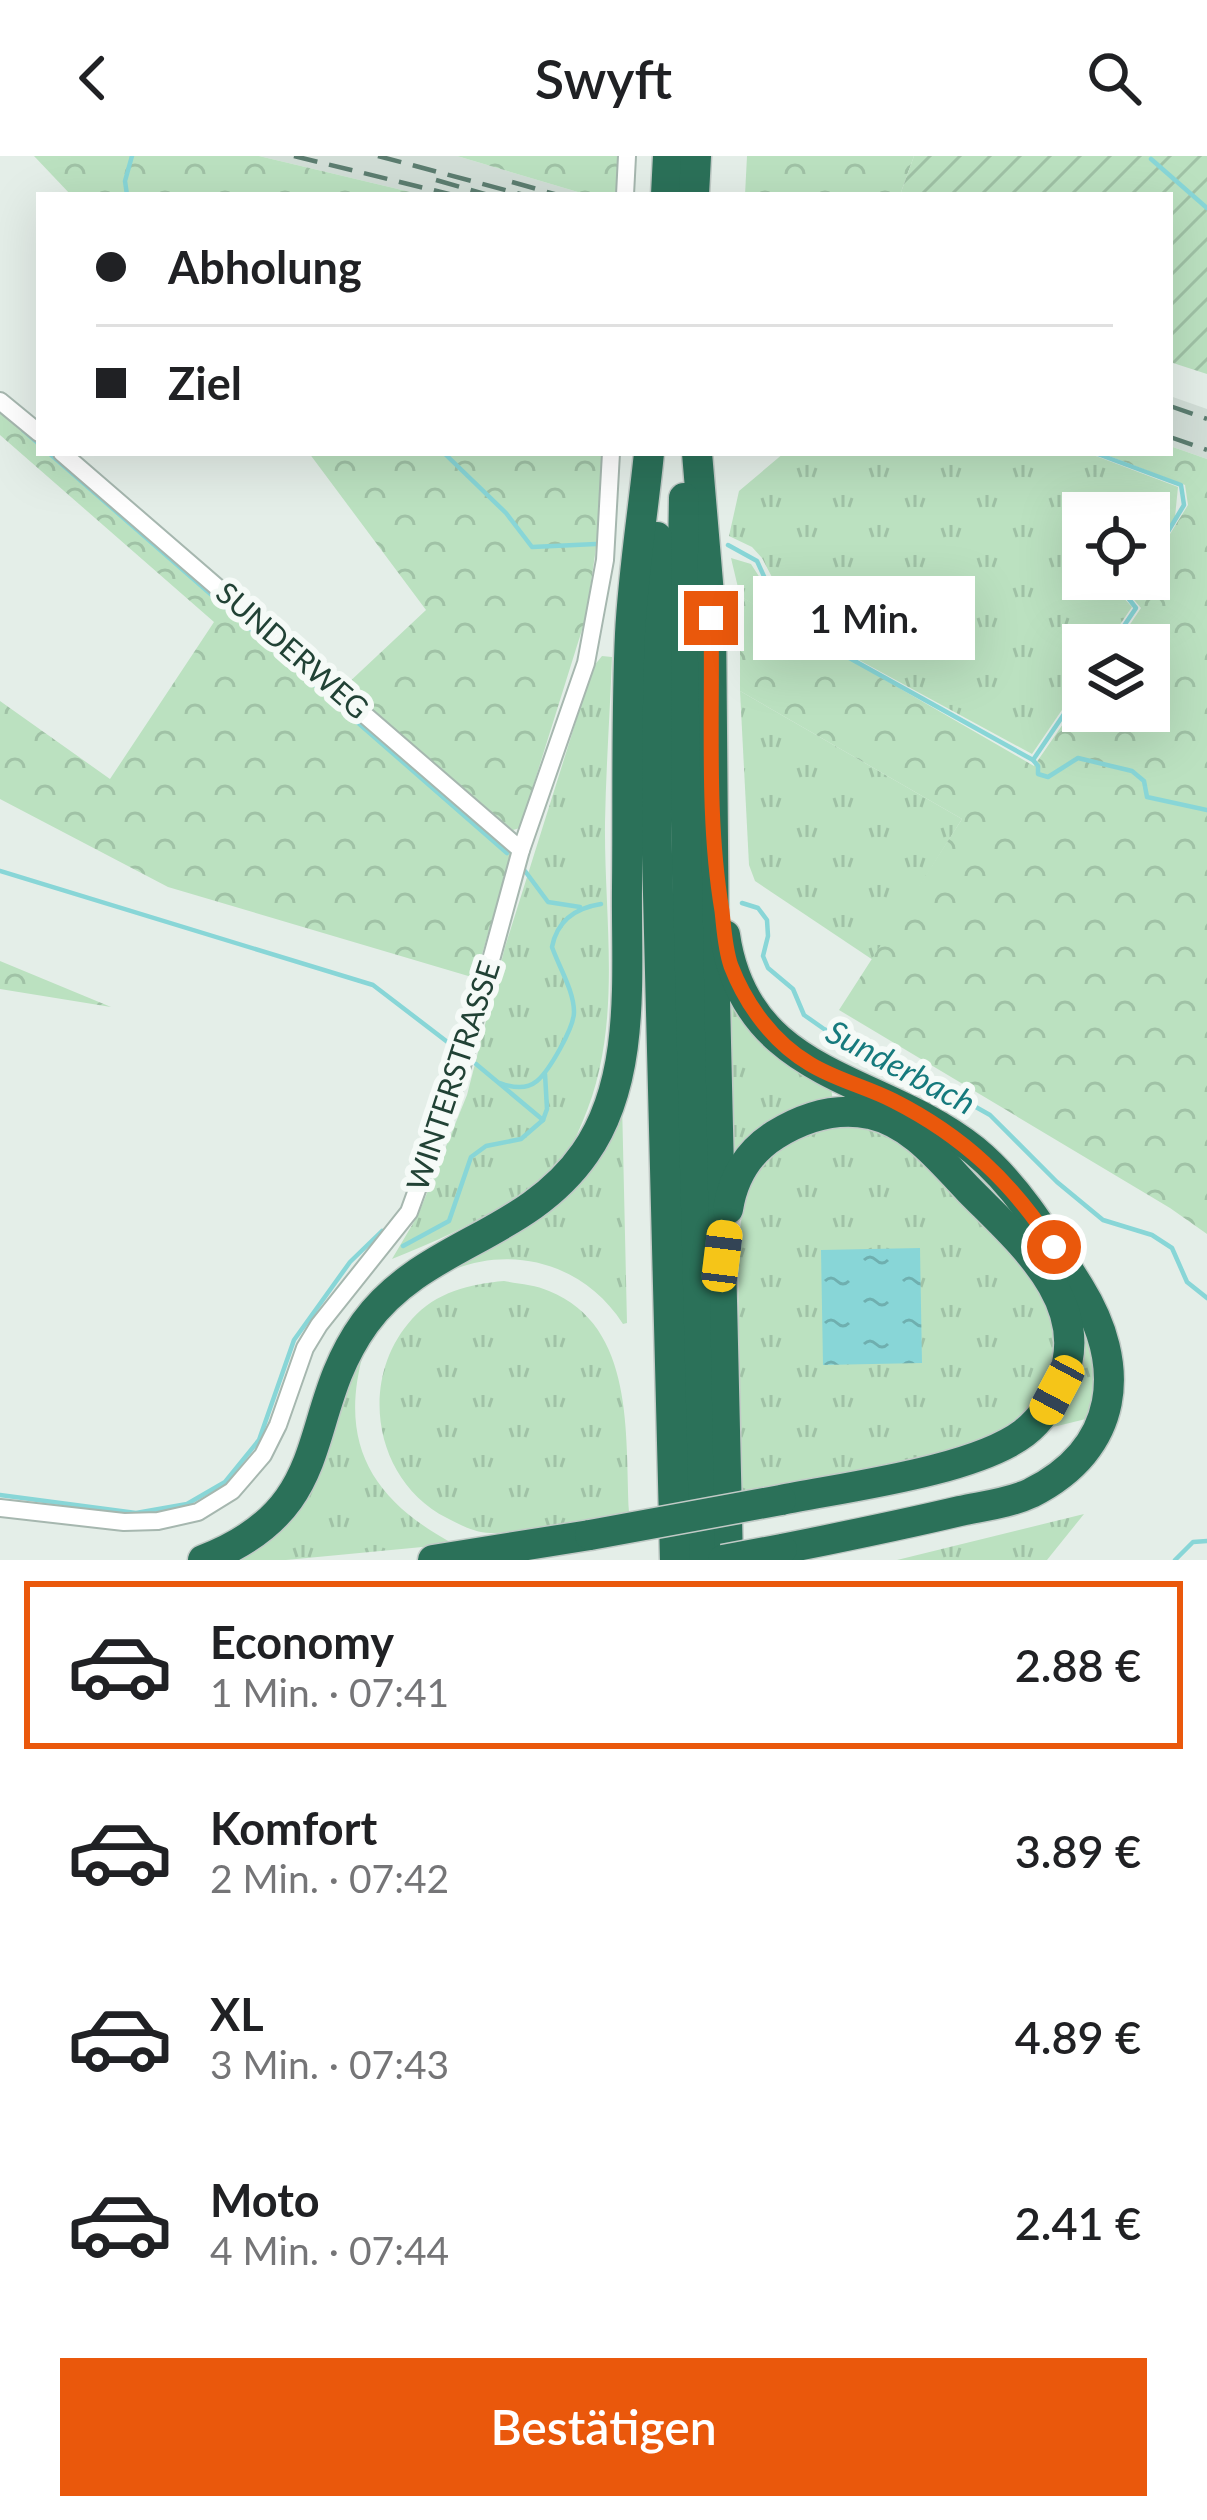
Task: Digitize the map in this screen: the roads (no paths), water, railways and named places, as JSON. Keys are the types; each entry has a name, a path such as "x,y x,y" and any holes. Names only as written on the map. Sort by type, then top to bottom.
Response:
{"highway":[{"path":"666,192 668,156"},
{"path":"694,192 696,156"},
{"path":"203,1560 249,1537 287,1502 310,1461 341,1366 378,1307 410,1277 528,1212 583,1156 610,1106 621,1064 630,632 649,456"},
{"path":"658,456 656,815 675,1560"},
{"path":"685,456 683,700 700,1560"},
{"path":"697,456 711,618 725,1560 1027,1496 1073,1464 1092,1441 1105,1414 1112,1375 1097,1317 1038,1223 1008,1183 975,1151 936,1123 811,1065 765,1026 743,994 729,960 715,873"},
{"path":"433,1560 781,1500 967,1460 1014,1440 1045,1413 1065,1372 1064,1310 1047,1274 917,1136 870,1114 824,1113 790,1126 750,1155 736,1177 722,1256"}],"street":[{"path":"625,192 627,156"},
{"path":"0,400 36,430"},
{"name":"SUNDERWEG","path":"65,456 521,850"},
{"name":"WINTERSTRASSE","path":"0,1508 124,1522 175,1520 214,1503 251,1473 278,1425 291,1382 319,1325 398,1227 421,1184 462,1066 521,850 595,631 611,456"}],"water":[{"path":"920,1248 922,1363 823,1365 821,1250"}],"waterway":[{"path":"127,192 132,156"},
{"path":"1151,159 1207,208"},
{"name":"Sunderbach","path":"23,430 36,441"},
{"name":"Sunderbach","path":"52,456 507,853"},
{"path":"447,456 506,513 532,547 596,544"},
{"path":"1103,456 1181,485 1184,505 1170,528"},
{"path":"728,545 757,561 767,583 808,635 1033,760 1038,774 1048,777 1078,758 1132,771 1144,781 1147,797 1207,810"},
{"path":"1125,624 1136,608 1130,600"},
{"path":"1033,760 1062,717"},
{"name":"Sunderbach","path":"0,871 373,985 454,1047"},
{"name":"Sunderbach","path":"525,871 548,902 580,907"},
{"name":"Sunderbach","path":"742,903 758,908 767,920 763,956 768,968 793,989 804,1015 990,1115 1103,1220 1152,1235 1172,1248 1187,1282 1207,1298"},
{"name":"Sunderbach","path":"500,1083 533,1084 560,1049 574,1012 552,947 554,938 569,917 601,904"},
{"path":"476,1064 543,1120"},
{"path":"403,1246 449,1221 471,1157 486,1146 521,1139 543,1120 545,1074"},
{"path":"0,1495 136,1513 187,1504 225,1482 259,1440 294,1340 350,1262 382,1231"},
{"name":"Sunderbach","path":"1175,1560 1193,1542 1207,1541"}],"railway":[{"path":"294,156 441,192"},
{"path":"378,156 513,192"},
{"path":"436,180 478,192"},
{"path":"512,182 547,192"},
{"path":"1173,407 1207,419"},
{"path":"1173,438 1207,450"}]}
